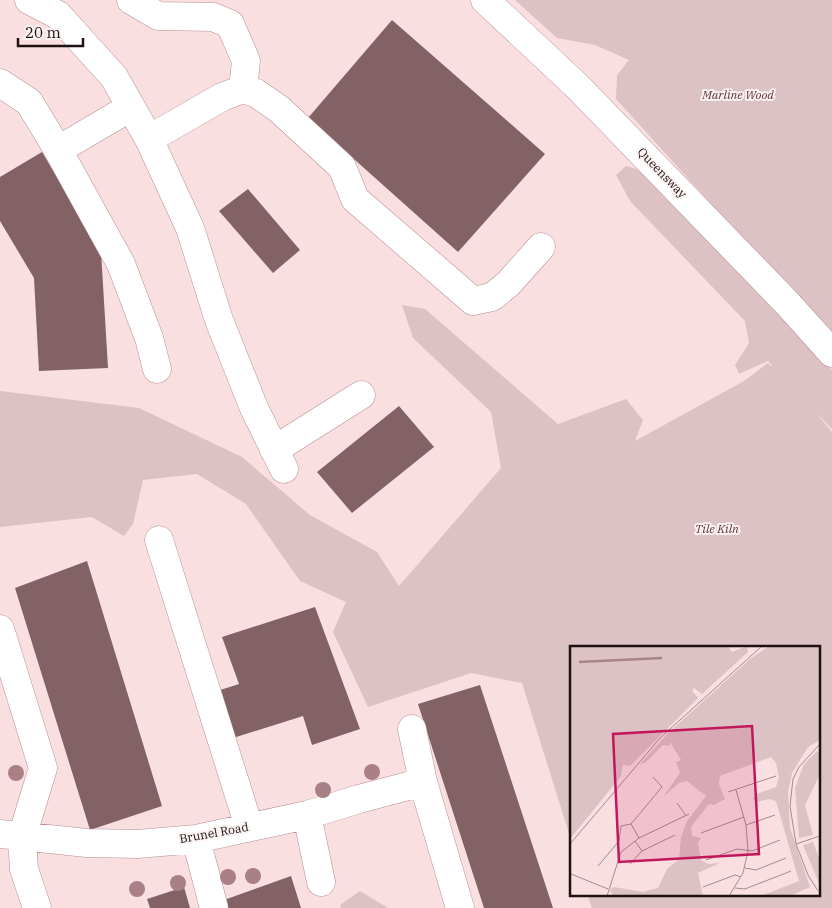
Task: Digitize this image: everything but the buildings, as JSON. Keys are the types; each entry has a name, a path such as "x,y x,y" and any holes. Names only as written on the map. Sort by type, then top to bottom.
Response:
{"street":[{"path":"29,0 58,14 114,76 149,139 190,228 219,320 254,408 279,459 361,394"},
{"path":"131,0 158,16 213,17 230,24 246,61 243,89"},
{"name":"Queensway","path":"485,0 577,86 788,304 832,353"},
{"path":"0,83 29,102 58,150 121,264 149,338 157,369"},
{"path":"149,139 222,97 243,89 256,93 279,110 342,167 355,199 473,301 492,297 508,284 541,246"},
{"path":"58,150 131,107"},
{"path":"159,540 249,827"},
{"path":"0,629 44,768 11,835 37,908"},
{"path":"412,728 423,782 460,908"},
{"name":"Brunel Road","path":"11,835 87,844 138,844 196,839 307,815 423,782"},
{"path":"307,815 321,882"},
{"path":"196,839 214,908"}],"green space":[{"name":"Marline Wood","path":"515,0 832,0 832,333 616,99 617,75 629,60 595,45 557,38"},
{"name":"Tile Kiln","path":"626,166 642,171 815,350 832,370 832,429 816,413 832,432 832,908 592,908 588,896 820,896 820,646 570,646 570,837 522,683 471,673 368,707 333,632 346,602 300,581 246,504 197,474 143,480 133,524 124,536 92,517 0,527 0,391 139,408 242,457 310,515 377,552 399,586 501,468 491,412 413,338 402,305 425,309 558,424 626,399 643,420 635,441 744,381 768,363 770,366 772,365 768,361 739,374 735,365 749,343 745,321 630,201 616,175"},
{"path":"360,891 388,908 341,908 340,905"}]}
